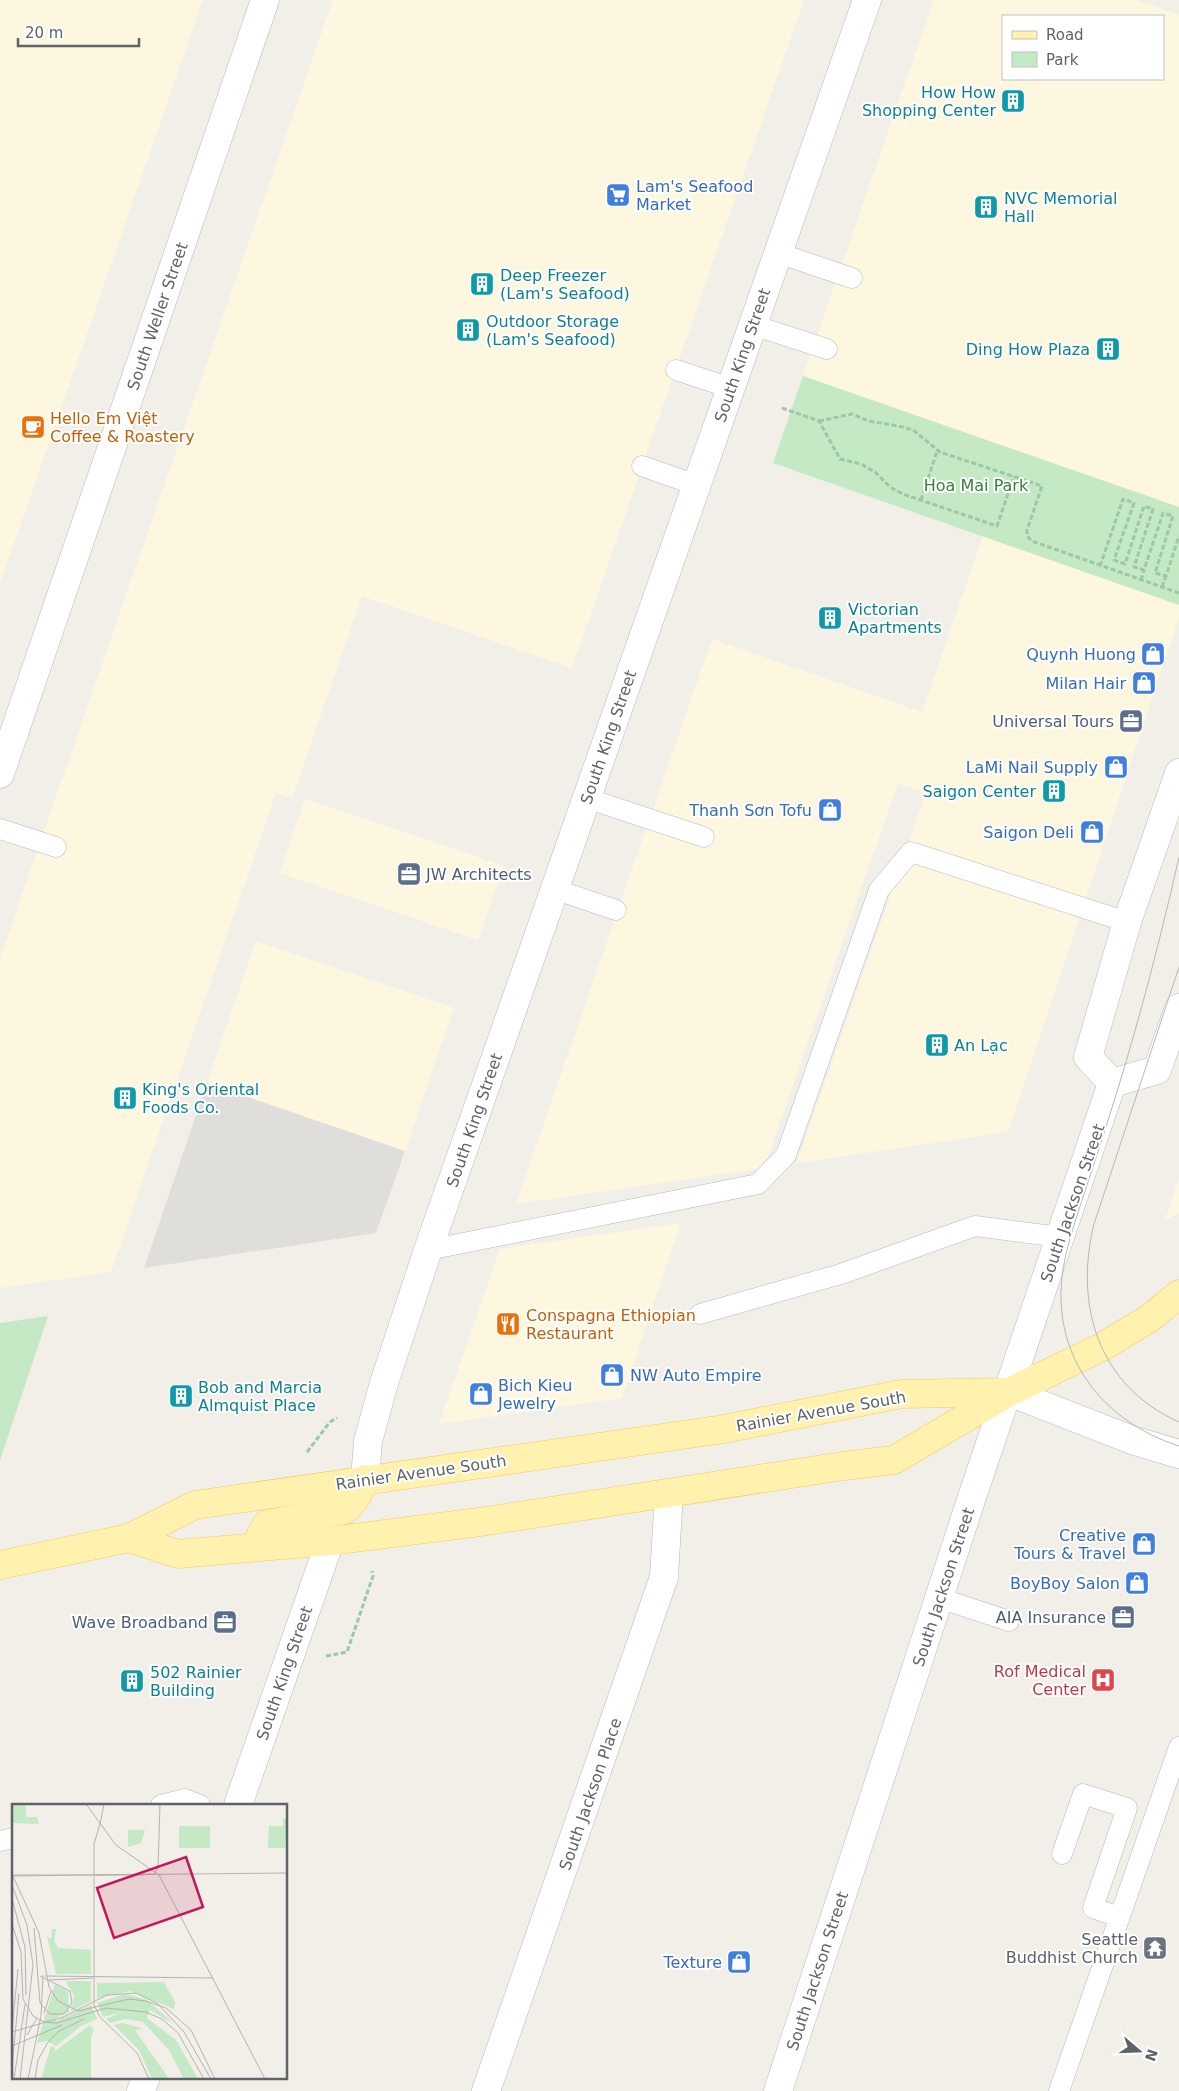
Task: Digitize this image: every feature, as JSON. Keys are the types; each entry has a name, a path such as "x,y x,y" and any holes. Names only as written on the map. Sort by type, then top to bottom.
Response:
{"main road":[{"path":"1009,1392 1102,1347 1150,1318 1179,1294"},
{"name":"Rainier Avenue South","path":"0,1565 129,1538 195,1505 365,1479 466,1468 724,1428 900,1394 1009,1392"},
{"name":"Rainier Avenue South","path":"129,1538 178,1554 330,1541 894,1460 1009,1392"},
{"path":"254,1547 267,1524 345,1510 355,1499 365,1479"}],"street":[{"name":"South Weller Street","path":"0,774 265,0"},
{"name":"South King Street","path":"365,1479 368,1441 428,1250 867,0"},
{"path":"1179,773 1127,922 1088,1057 1112,1083 1157,1070 1179,1008"},
{"name":"South Jackson Street","path":"778,2091 939,1598 1112,1083"},
{"path":"1009,1392 1132,1440 1179,1454"},
{"name":"South Jackson Place","path":"486,2091 664,1578 669,1493"},
{"name":"South King Street","path":"238,1804 330,1541"},
{"path":"142,2091 146,2078"}],"lane":[{"path":"778,253 852,278"},
{"path":"753,325 827,349"},
{"path":"676,370 731,388"},
{"path":"642,466 696,485"},
{"path":"586,798 704,837"},
{"path":"0,829 56,847"},
{"path":"428,1250 758,1184 786,1155 879,890 911,852 1127,922"},
{"path":"554,889 616,910"},
{"path":"700,1314 841,1274 975,1226 1060,1237"},
{"path":"939,1598 1009,1621"},
{"path":"1058,2091 1179,1747"},
{"path":"1062,1854 1083,1794 1127,1808 1093,1908 1119,1917"},
{"path":"164,1804 185,1799 198,1804"}],"path":[{"path":"782,408 819,421 852,414 870,421 903,427 913,430 937,450 1042,486 1027,530 1028,536 1032,541 1179,593"},
{"path":"819,421 840,459 861,464 875,472 890,487 921,500 997,526 1014,476"},
{"path":"921,500 937,450"},
{"path":"1100,566 1123,499 1134,503 1114,560 1125,564"},
{"path":"1122,573 1144,506 1153,509 1134,567 1144,570"},
{"path":"1141,580 1163,513 1174,516 1155,573 1166,576"},
{"path":"1162,587 1179,536"},
{"path":"347,1652 373,1576"}],"shaded area":[{"path":"0,0 203,0 0,584"},
{"path":"333,0 804,0 572,668 362,596 292,798 276,793 111,1272 0,1288 0,958"},
{"path":"934,0 1136,0 1179,15 1179,507 803,376"},
{"path":"983,536 1179,605 1179,617 1008,1132 797,1163 926,793 898,783 764,1168 516,1204 712,639 922,712"},
{"path":"305,799 504,866 478,940 280,873"},
{"path":"256,941 454,1008 405,1151 207,1083"},
{"path":"207,1083 405,1151 376,1233 144,1268"},
{"path":"1179,1177 1179,1213 1165,1220"},
{"path":"681,1223 622,1398 439,1424 500,1249"}],"green space":[{"name":"Hoa Mai Park","path":"803,376 1179,507 1179,605 773,463"},
{"path":"48,1316 0,1460 0,1323"}],"tram line":[{"path":"1179,857 1133,1036 1063,1267 1061,1307 1066,1335 1075,1360 1089,1383 1107,1404 1128,1421 1152,1435 1179,1446"},
{"path":"1179,967 1094,1224 1087,1284 1091,1313 1099,1340 1111,1365 1129,1387 1151,1406 1179,1422"}],"place":[{"name":"How How Shopping Center","path":"1013,101"},
{"name":"Lam's Seafood Market","path":"618,195"},
{"name":"NVC Memorial Hall","path":"986,207"},
{"name":"Deep Freezer (Lam's Seafood)","path":"482,284"},
{"name":"Outdoor Storage (Lam's Seafood)","path":"468,330"},
{"name":"Ding How Plaza","path":"1108,349"},
{"name":"Hello Em Việt Coffee & Roastery","path":"33,427"},
{"name":"Victorian Apartments","path":"830,618"},
{"name":"Quynh Huong","path":"1153,654"},
{"name":"Milan Hair","path":"1144,683"},
{"name":"Universal Tours","path":"1131,721"},
{"name":"LaMi Nail Supply","path":"1116,767"},
{"name":"Saigon Center","path":"1054,791"},
{"name":"Thanh Sơn Tofu","path":"830,810"},
{"name":"Saigon Deli","path":"1092,832"},
{"name":"JW Architects","path":"409,874"},
{"name":"An Lạc","path":"937,1045"},
{"name":"King's Oriental Foods Co.","path":"125,1098"},
{"name":"Conspagna Ethiopian Restaurant","path":"508,1324"},
{"name":"NW Auto Empire","path":"612,1375"},
{"name":"Bich Kieu Jewelry","path":"481,1394"},
{"name":"Bob and Marcia Almquist Place","path":"181,1396"},
{"name":"Creative Tours & Travel","path":"1144,1544"},
{"name":"BoyBoy Salon","path":"1137,1583"},
{"name":"AIA Insurance","path":"1123,1617"},
{"name":"Wave Broadband","path":"225,1622"},
{"name":"Rof Medical Center","path":"1103,1680"},
{"name":"502 Rainier Building","path":"132,1681"},
{"name":"Seattle Buddhist Church","path":"1155,1948"},
{"name":"Texture","path":"739,1962"}]}
